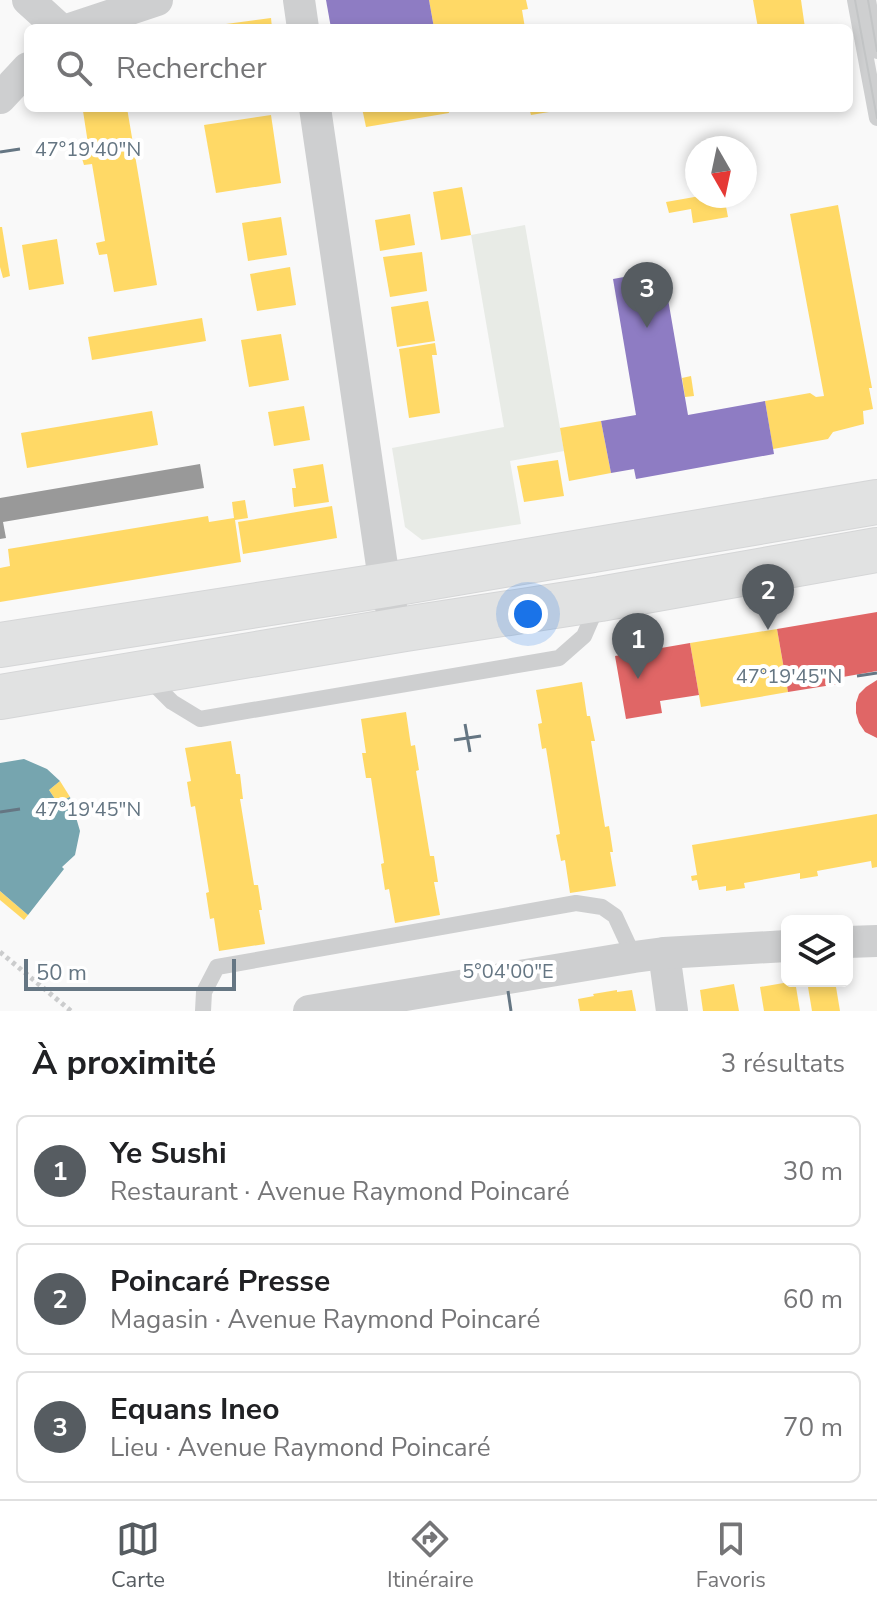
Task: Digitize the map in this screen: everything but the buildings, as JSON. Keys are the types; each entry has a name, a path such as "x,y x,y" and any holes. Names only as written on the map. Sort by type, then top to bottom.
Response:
{"main road":[{"path":"0,645 386,585 877,502"},
{"path":"0,697 600,599 877,550"}],"street":[{"path":"28,0 55,24"},
{"path":"85,24 157,0"},
{"path":"299,0 302,24"},
{"path":"0,98 24,72"},
{"path":"316,112 386,585 392,611 405,629"},
{"path":"754,522 766,538 769,568"},
{"path":"853,942 877,941"},
{"path":"323,1010 649,955 781,946"},
{"path":"649,955 672,1011"}],"lane":[{"path":"855,0 877,118"},
{"path":"868,0 877,51"},
{"path":"144,673 172,702 200,719 559,658 584,636 600,599"},
{"path":"203,1011 204,992 217,967 576,903 602,907 615,916 649,955"}],"path":[{"path":"0,952 71,1011"}],"shaded area":[{"path":"525,225 564,451 510,461 521,524 422,540 405,527 392,448 504,427 471,235"}],"tram line":[{"path":"855,0 877,118"},
{"path":"868,0 877,51"}],"place":[{"name":"Equans Ineo","path":"647,328"},
{"name":"Poincaré Presse","path":"768,630"},
{"name":"Ye Sushi","path":"638,679"}]}
